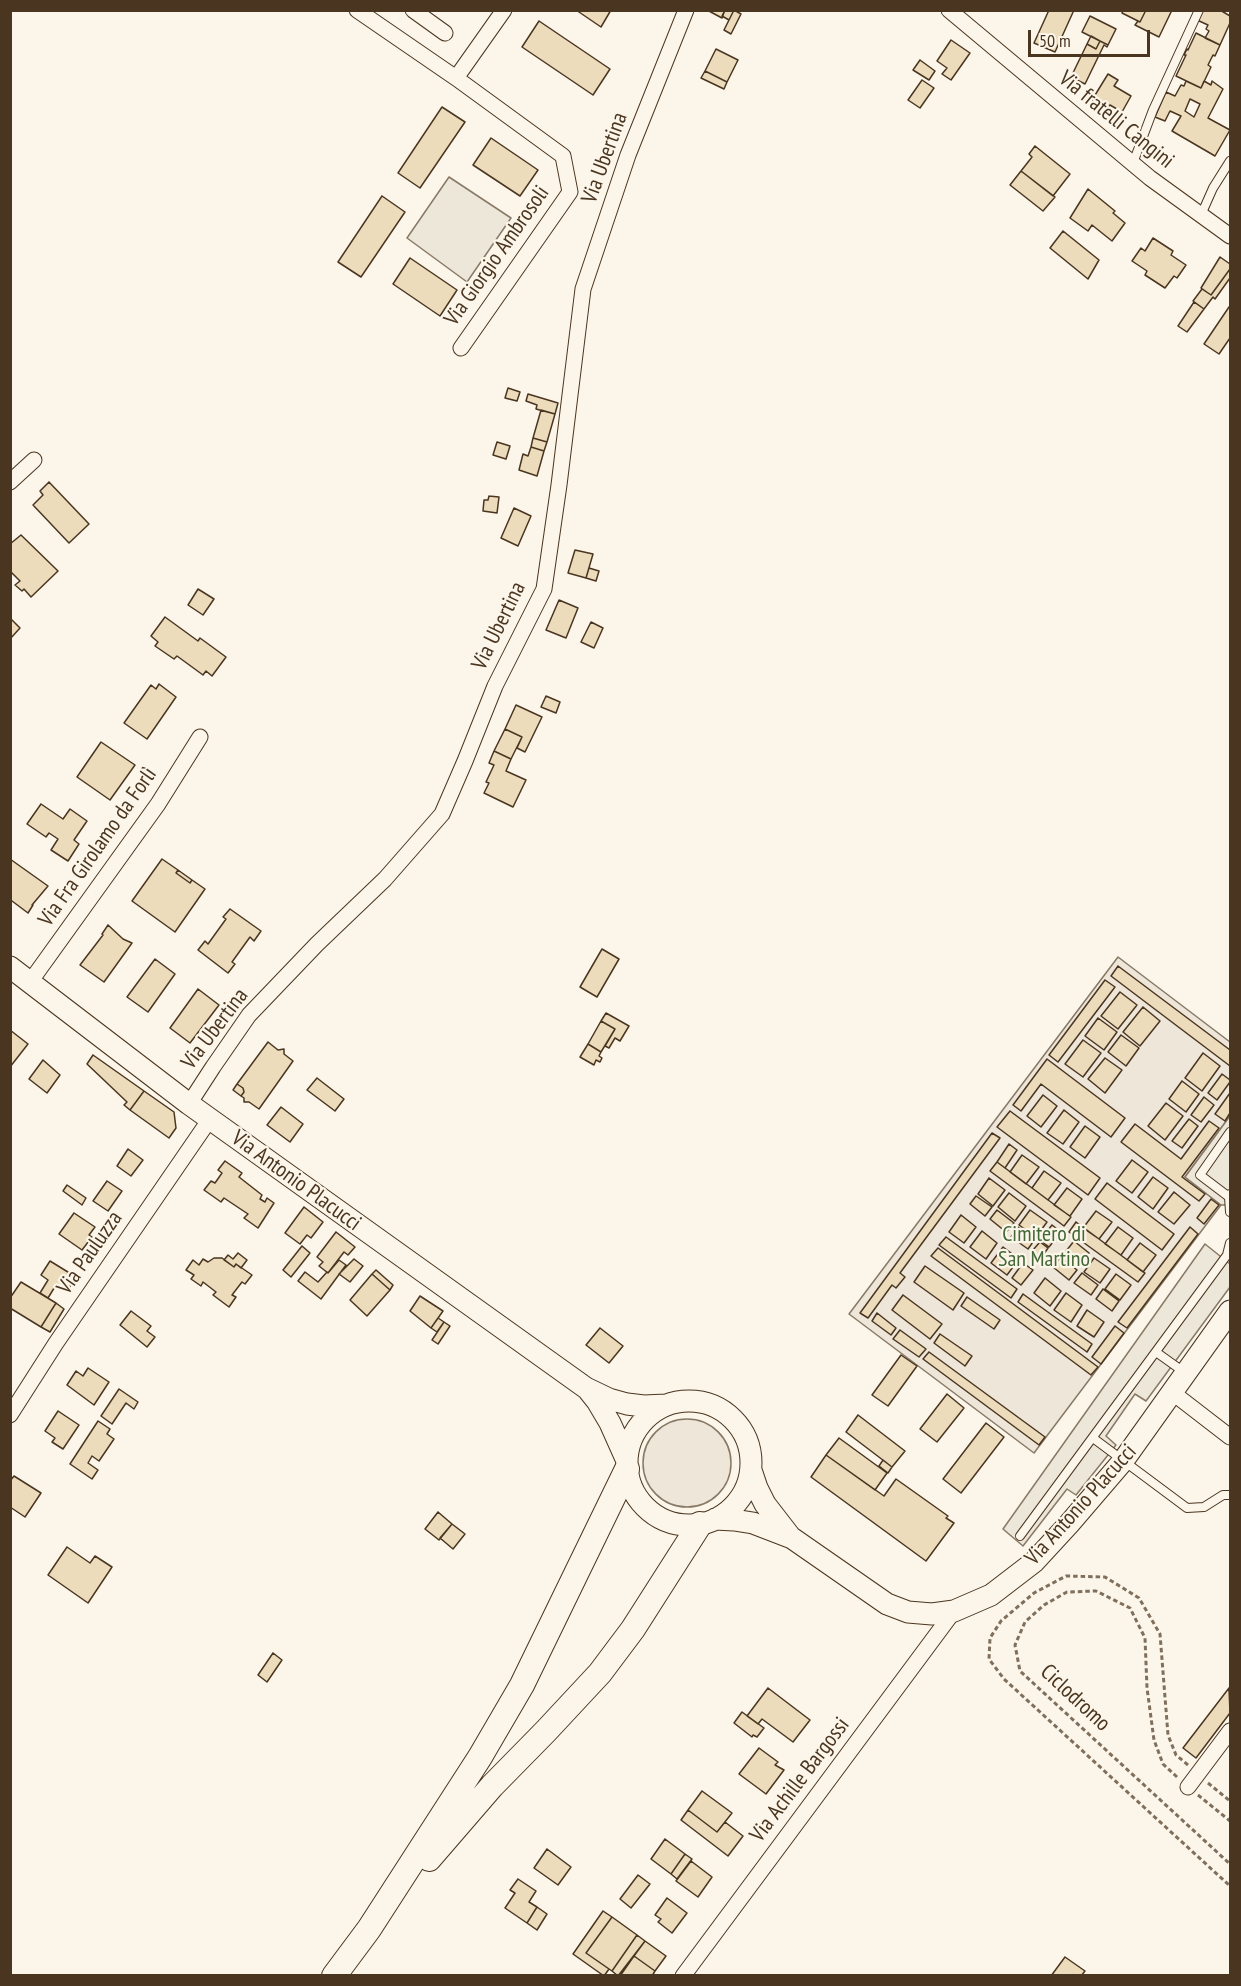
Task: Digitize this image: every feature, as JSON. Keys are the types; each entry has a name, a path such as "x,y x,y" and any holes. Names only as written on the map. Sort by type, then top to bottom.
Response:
{"highway":[{"path":"334,1976 369,1929 480,1757 522,1685 627,1465"},
{"path":"369,1929 492,1786 600,1673 708,1521"}],"main road":[{"name":"Via Antonio Placucci","path":"10,967 189,1104 586,1388 609,1399 627,1404 644,1406 698,1401 716,1406 731,1417 743,1431 750,1449 751,1470 765,1504 775,1520 792,1538 887,1604 908,1612 932,1614 954,1611 991,1595 1034,1562 1123,1461 1230,1311"},
{"name":"Via Antonio Placucci","path":"586,1388 604,1411 627,1465 633,1488 644,1506 660,1518 680,1524 734,1520 753,1523 792,1538"},
{"path":"627,1465 629,1447 634,1433 648,1417 666,1405"},
{"path":"708,1521 728,1511 739,1499 747,1485 751,1470"}],"street":[{"name":"Via Giorgio Ambrosoli","path":"357,10 563,156 570,192 461,348"},
{"path":"413,10 445,33"},
{"path":"456,78 504,10"},
{"name":"Via Ubertina","path":"189,1104 249,1015 317,944 385,879 442,814 495,686 544,589 583,289 628,155 686,10"},
{"name":"Via fratelli Cangini","path":"958,14 1133,164 1230,237"},
{"path":"10,482 34,460"},
{"name":"Via Fra Girolamo da Forlì","path":"30,982 158,804 200,737"},
{"name":"Via Pauluzza","path":"10,1415 56,1343 210,1119"},
{"path":"1173,1393 1230,1437"},
{"name":"Via Achille Bargossi","path":"682,1976 954,1611"},
{"path":"1188,1787 1230,1731"}],"lane":[{"path":"1133,164 1153,110 1199,10"},
{"path":"1201,215 1230,161"},
{"path":"1230,1132 1200,1175 1230,1195 1230,1212"},
{"path":"1020,1536 1227,1255 1230,1243"},
{"path":"1156,1352 1186,1374"},
{"path":"1093,1438 1187,1508 1204,1507 1223,1495 1230,1496"}],"path":[{"path":"1230,1801 1176,1755 1168,1735 1160,1634 1139,1598 1105,1577 1066,1576 1034,1593 1001,1622 990,1638 989,1659 1004,1678 1230,1886"},
{"name":"Ciclodromo","path":"1230,1821 1163,1764 1154,1740 1147,1688 1145,1638 1130,1608 1096,1591 1067,1592 1044,1605 1025,1622 1015,1646 1020,1671 1230,1864"}],"green space":[{"name":"Cimitero di San Martino","path":"1118,957 1230,1042 1230,1116 1185,1177 1221,1205 1034,1453 849,1314"},
{"path":"678,1419 696,1419 712,1426 724,1438 731,1454 731,1472 724,1488 712,1500 696,1507 678,1507 662,1500 650,1488 643,1472 643,1454 650,1438 662,1426"}],"shaded area":[{"path":"449,177 511,218 467,282 407,238"},
{"path":"1230,1116 1230,1205 1221,1205 1185,1177"},
{"path":"1205,1244 1230,1264 1230,1287 1146,1401 1135,1394 1106,1436 1116,1445 1076,1495 1067,1489 1023,1546 1003,1529"}],"building":[{"path":"576,10 611,10 601,27"},
{"path":"707,10 725,10 722,18"},
{"path":"725,10 734,10 729,20 722,16"},
{"path":"734,10 741,14 731,34 724,30"},
{"path":"1049,10 1074,10 1055,52 1034,43"},
{"path":"1123,10 1146,10 1140,22 1122,13"},
{"path":"1146,10 1172,10 1159,37 1135,25 1138,21 1140,22"},
{"path":"1201,10 1220,10 1230,16 1230,23 1220,45 1205,38 1209,31 1206,29 1208,25 1197,20"},
{"path":"1090,16 1116,29 1108,45 1082,32"},
{"path":"539,21 610,69 593,95 522,47"},
{"path":"1196,33 1220,45 1208,65 1211,67 1201,88 1176,76"},
{"path":"1091,36 1100,41 1096,49 1087,44"},
{"path":"951,40 970,53 951,80 942,74 947,68 937,61"},
{"path":"1100,41 1108,45 1107,47 1104,45 1085,84 1071,77 1087,44 1096,49"},
{"path":"716,49 738,60 727,82 705,71"},
{"path":"920,60 935,71 929,80 913,70"},
{"path":"705,71 727,82 724,89 701,78"},
{"path":"1108,74 1118,80 1114,86 1131,96 1122,112 1110,105 1107,109 1092,100"},
{"path":"922,80 934,88 920,108 908,100"},
{"path":"1186,81 1201,88 1204,81 1211,85 1212,81 1223,89 1208,118 1230,130 1215,156 1172,131 1181,116 1170,111 1165,121 1155,117 1166,92 1175,96 1181,85 1184,86","holes":["1190,99 1200,104 1194,117 1185,111"]},
{"path":"442,107 465,122 420,188 398,173"},
{"path":"491,138 538,170 520,196 473,165"},
{"path":"1035,146 1070,174 1053,196 1021,171 1032,157 1029,154"},
{"path":"1021,171 1055,197 1043,211 1010,185"},
{"path":"1088,189 1115,211 1113,213 1125,223 1112,241 1092,225 1088,231 1070,218"},
{"path":"382,196 405,212 361,277 338,262"},
{"path":"1063,231 1099,260 1088,279 1050,248"},
{"path":"1153,238 1173,251 1171,255 1186,265 1177,278 1174,276 1165,288 1145,275 1147,271 1132,261 1141,248 1145,251"},
{"path":"1220,257 1230,264 1230,269 1211,295 1201,288"},
{"path":"410,258 457,290 440,316 393,284"},
{"path":"1230,269 1230,278 1215,299 1213,297 1204,309 1193,301 1202,289 1211,295"},
{"path":"1194,302 1204,309 1187,332 1178,326"},
{"path":"1229,307 1230,338 1219,354 1204,344"},
{"path":"508,388 520,392 517,401 505,398"},
{"path":"528,394 558,403 555,414 536,409 537,405 526,401"},
{"path":"541,410 555,414 547,442 533,438"},
{"path":"533,438 547,442 544,451 531,447"},
{"path":"497,442 510,446 506,459 493,455"},
{"path":"531,447 544,451 537,476 519,470 523,454 528,456"},
{"path":"49,482 89,524 69,543 33,505 43,495 40,491"},
{"path":"489,496 499,497 497,513 483,511 484,500 488,500"},
{"path":"514,508 531,516 518,546 501,538"},
{"path":"21,535 58,571 31,597 24,589 22,591 15,585 20,581 10,571 10,544"},
{"path":"575,550 593,554 586,578 568,573"},
{"path":"589,568 599,571 596,581 586,578"},
{"path":"198,589 214,599 203,615 188,605"},
{"path":"559,600 578,608 566,638 546,630"},
{"path":"165,617 198,641 200,638 226,657 212,676 206,671 203,675 177,656 174,659 155,646 158,642 151,636"},
{"path":"10,618 20,628 10,639"},
{"path":"591,622 603,628 594,648 581,642"},
{"path":"159,684 176,697 147,739 124,723 151,685 156,689"},
{"path":"546,696 560,702 556,713 541,707"},
{"path":"516,705 542,717 525,752 517,748 522,737 505,729"},
{"path":"505,729 522,737 511,759 494,751"},
{"path":"101,742 135,765 110,800 77,777"},
{"path":"494,751 511,759 506,771 526,780 513,807 484,793 489,783 486,782 494,765 489,763"},
{"path":"41,804 63,819 70,809 87,821 74,840 79,844 68,861 51,850 58,839 49,833 46,837 27,824"},
{"path":"10,859 48,886 28,913 12,901 10,903"},
{"path":"162,859 178,870 176,873 190,883 192,880 205,889 175,932 132,901"},
{"path":"178,870 192,880 190,883 176,873"},
{"path":"230,909 261,931 254,941 250,937 232,962 235,964 228,973 198,950 205,941 208,944 226,919 223,917"},
{"path":"108,925 123,939 132,943 104,982 80,965"},
{"path":"602,949 619,959 597,997 580,987"},
{"path":"155,959 175,974 148,1012 127,997"},
{"path":"1118,966 1230,1050 1230,1066 1111,976"},
{"path":"1105,980 1115,987 1058,1062 1049,1055"},
{"path":"198,989 219,1005 190,1043 170,1028"},
{"path":"1120,992 1137,1005 1118,1029 1101,1016"},
{"path":"1143,1007 1160,1021 1140,1046 1123,1032"},
{"path":"606,1013 629,1026 620,1041 615,1038 609,1048 605,1046 615,1029 601,1021"},
{"path":"1098,1018 1117,1032 1104,1050 1085,1036"},
{"path":"601,1021 615,1029 601,1052 588,1044"},
{"path":"10,1030 28,1044 10,1067"},
{"path":"1121,1035 1139,1048 1126,1066 1108,1052"},
{"path":"1083,1040 1101,1053 1083,1077 1065,1064"},
{"path":"268,1042 278,1050 284,1049 284,1054 293,1061 259,1109 249,1102 244,1102 241,1096 244,1092 243,1088 237,1084"},
{"path":"588,1044 601,1052 600,1062 596,1060 594,1065 580,1057"},
{"path":"1203,1053 1220,1066 1202,1091 1185,1078"},
{"path":"93,1055 144,1091 130,1110 124,1105 127,1102 87,1064"},
{"path":"1105,1058 1122,1070 1105,1093 1088,1079"},
{"path":"1047,1059 1125,1118 1111,1137 1041,1084 1021,1111 1013,1105"},
{"path":"43,1060 60,1075 47,1093 29,1079"},
{"path":"1222,1074 1230,1082 1217,1100 1208,1093"},
{"path":"317,1078 344,1099 335,1111 307,1090"},
{"path":"1182,1081 1199,1094 1186,1112 1169,1099"},
{"path":"237,1084 243,1088 244,1092 241,1096 233,1090"},
{"path":"144,1091 174,1112 176,1128 169,1138 130,1110"},
{"path":"1230,1093 1230,1113 1225,1121 1215,1114"},
{"path":"1043,1095 1057,1106 1041,1127 1027,1116"},
{"path":"1204,1097 1214,1105 1201,1122 1191,1115"},
{"path":"1166,1103 1183,1116 1165,1140 1148,1126"},
{"path":"281,1107 303,1124 290,1142 267,1125"},
{"path":"1064,1110 1079,1122 1063,1144 1047,1133"},
{"path":"1010,1111 1100,1178 1088,1195 997,1127"},
{"path":"1189,1119 1198,1126 1182,1148 1172,1141"},
{"path":"1209,1121 1219,1128 1182,1177 1205,1194 1199,1201 1121,1142 1135,1124 1181,1159"},
{"path":"1085,1126 1100,1137 1085,1158 1070,1147"},
{"path":"992,1133 1000,1138 900,1273 905,1277 896,1288 892,1285 868,1318 860,1313"},
{"path":"1009,1144 1017,1150 1005,1168 997,1162"},
{"path":"128,1149 143,1160 131,1176 117,1166"},
{"path":"1022,1155 1039,1167 1026,1184 1010,1172"},
{"path":"1132,1160 1148,1172 1132,1193 1116,1181"},
{"path":"225,1161 242,1173 239,1177 262,1195 260,1199 265,1202 267,1198 274,1203 258,1228 244,1218 248,1214 224,1198 221,1202 204,1190 211,1181 215,1183 222,1173 218,1170"},
{"path":"997,1162 1071,1217 1064,1226 990,1171"},
{"path":"1044,1171 1061,1183 1048,1200 1032,1188"},
{"path":"1153,1177 1168,1188 1153,1209 1138,1197"},
{"path":"989,1178 1005,1190 993,1206 978,1194"},
{"path":"107,1181 122,1191 108,1211 93,1201"},
{"path":"1107,1183 1174,1234 1162,1250 1095,1199"},
{"path":"67,1185 86,1198 82,1205 63,1191"},
{"path":"1067,1188 1082,1199 1070,1216 1054,1205"},
{"path":"1174,1192 1190,1205 1174,1224 1158,1212"},
{"path":"1009,1193 1026,1206 1015,1221 998,1207"},
{"path":"976,1196 992,1207 985,1216 970,1204"},
{"path":"1211,1199 1219,1205 1204,1224 1197,1218"},
{"path":"304,1207 323,1222 311,1238 307,1235 300,1244 285,1233"},
{"path":"997,1210 1014,1223 1006,1232 990,1219"},
{"path":"1030,1210 1047,1222 1036,1237 1019,1225"},
{"path":"1096,1211 1112,1222 1099,1239 1083,1228"},
{"path":"74,1213 95,1227 89,1235 92,1237 82,1250 59,1234"},
{"path":"961,1215 976,1227 964,1243 949,1232"},
{"path":"1076,1222 1145,1273 1138,1282 1069,1232"},
{"path":"1052,1225 1061,1232 1049,1247 1040,1240"},
{"path":"1018,1227 1035,1239 1028,1249 1011,1237"},
{"path":"1118,1227 1133,1238 1121,1255 1105,1244"},
{"path":"1190,1227 1198,1234 1127,1328 1118,1322"},
{"path":"982,1231 997,1243 986,1259 970,1247"},
{"path":"336,1232 355,1247 348,1255 344,1252 328,1273 319,1266 323,1262 317,1257"},
{"path":"946,1237 1017,1289 1011,1298 939,1245"},
{"path":"1074,1241 1089,1253 1079,1267 1063,1255"},
{"path":"1040,1242 1048,1248 1041,1258 1032,1251"},
{"path":"1140,1243 1156,1255 1143,1272 1127,1260"},
{"path":"302,1246 310,1253 291,1277 283,1270"},
{"path":"1003,1247 1019,1259 1007,1275 991,1263"},
{"path":"938,1248 1098,1367 1091,1375 931,1256"},
{"path":"238,1253 247,1260 241,1268 236,1264 234,1267 224,1260 228,1255 233,1259"},
{"path":"1061,1257 1077,1270 1069,1280 1053,1267"},
{"path":"214,1258 222,1258 234,1267 236,1264 252,1275 245,1284 242,1282 232,1295 236,1297 229,1307 213,1295 216,1292 203,1282 201,1286 191,1279 194,1275 186,1270 193,1260 199,1265 203,1259 208,1262"},
{"path":"1094,1258 1110,1269 1100,1283 1084,1272"},
{"path":"354,1259 363,1266 350,1282 339,1274"},
{"path":"339,1260 346,1265 321,1299 298,1281 305,1272 318,1282"},
{"path":"50,1261 76,1277 67,1291 56,1285 48,1298 40,1293 48,1280 41,1275"},
{"path":"1023,1263 1033,1270 1021,1285 1012,1278"},
{"path":"925,1266 964,1293 953,1310 914,1282"},
{"path":"376,1270 393,1285 390,1290 372,1274"},
{"path":"1082,1273 1098,1285 1091,1295 1074,1283"},
{"path":"372,1274 390,1290 367,1316 350,1300"},
{"path":"1116,1274 1131,1285 1120,1300 1105,1289"},
{"path":"1045,1278 1061,1291 1050,1306 1034,1293"},
{"path":"21,1282 56,1303 41,1327 10,1308 10,1298"},
{"path":"1103,1289 1119,1301 1112,1311 1096,1299"},
{"path":"1066,1293 1082,1305 1071,1322 1054,1310"},
{"path":"1023,1294 1092,1344 1087,1352 1018,1302"},
{"path":"903,1295 942,1324 930,1339 892,1310"},
{"path":"420,1296 443,1311 431,1328 410,1311"},
{"path":"967,1297 1000,1320 994,1329 961,1306"},
{"path":"56,1303 64,1309 50,1332 41,1327"},
{"path":"1087,1310 1104,1322 1094,1337 1077,1326"},
{"path":"131,1311 151,1326 147,1331 155,1337 147,1347 120,1325"},
{"path":"877,1313 896,1328 891,1335 872,1321"},
{"path":"438,1318 444,1322 437,1332 431,1328"},
{"path":"444,1322 450,1326 438,1344 432,1340"},
{"path":"1115,1326 1124,1333 1101,1364 1092,1357"},
{"path":"600,1328 623,1346 609,1363 586,1345"},
{"path":"900,1330 926,1349 919,1357 893,1339"},
{"path":"940,1334 972,1356 965,1366 934,1343"},
{"path":"929,1352 1045,1437 1039,1445 923,1359"},
{"path":"901,1355 917,1366 888,1406 872,1395"},
{"path":"88,1368 109,1382 94,1405 67,1385 76,1371 83,1376"},
{"path":"119,1389 138,1402 134,1409 126,1403 112,1424 101,1416"},
{"path":"947,1394 964,1408 937,1442 920,1429"},
{"path":"58,1411 79,1425 63,1449 52,1442 55,1438 45,1431"},
{"path":"858,1415 905,1451 892,1467 846,1432"},
{"path":"98,1421 110,1429 107,1434 114,1439 99,1461 92,1456 88,1463 98,1470 92,1479 70,1464"},
{"path":"986,1423 1004,1437 961,1493 943,1479"},
{"path":"839,1438 887,1473 875,1490 826,1455"},
{"path":"826,1455 884,1496 896,1479 948,1516 946,1518 954,1523 926,1561 811,1477"},
{"path":"883,1460 892,1467 888,1473 879,1466"},
{"path":"14,1476 41,1493 25,1517 10,1507 10,1481"},
{"path":"438,1512 452,1524 439,1540 425,1529"},
{"path":"452,1524 465,1534 453,1549 440,1538"},
{"path":"67,1547 90,1563 95,1556 112,1567 88,1603 48,1575"},
{"path":"273,1653 282,1660 267,1682 258,1675"},
{"path":"768,1688 810,1720 793,1742 762,1719 758,1724 747,1716"},
{"path":"1229,1688 1230,1713 1196,1758 1183,1748"},
{"path":"742,1712 764,1728 757,1737 753,1735 752,1737 734,1723"},
{"path":"759,1748 778,1762 775,1765 784,1770 766,1794 739,1774"},
{"path":"702,1791 732,1813 717,1832 688,1810"},
{"path":"688,1810 717,1832 725,1822 743,1836 728,1856 681,1820"},
{"path":"665,1839 685,1854 671,1874 651,1859"},
{"path":"547,1849 571,1867 558,1885 534,1868"},
{"path":"685,1854 692,1859 677,1879 671,1874"},
{"path":"691,1861 712,1877 698,1897 676,1881"},
{"path":"638,1875 650,1884 631,1908 620,1899"},
{"path":"518,1879 536,1891 529,1902 537,1907 527,1923 505,1908 515,1893 510,1890"},
{"path":"667,1898 687,1913 672,1933 658,1922 661,1919 655,1915"},
{"path":"537,1907 547,1914 537,1930 527,1923"},
{"path":"603,1911 612,1917 586,1953 609,1969 604,1976 573,1954"},
{"path":"612,1917 637,1935 612,1971 586,1953"},
{"path":"637,1935 645,1941 618,1976 612,1971"},
{"path":"645,1941 666,1956 655,1971 634,1956"},
{"path":"634,1956 655,1971 652,1976 620,1976"},
{"path":"1065,1957 1085,1971 1081,1976 1051,1976"}]}
